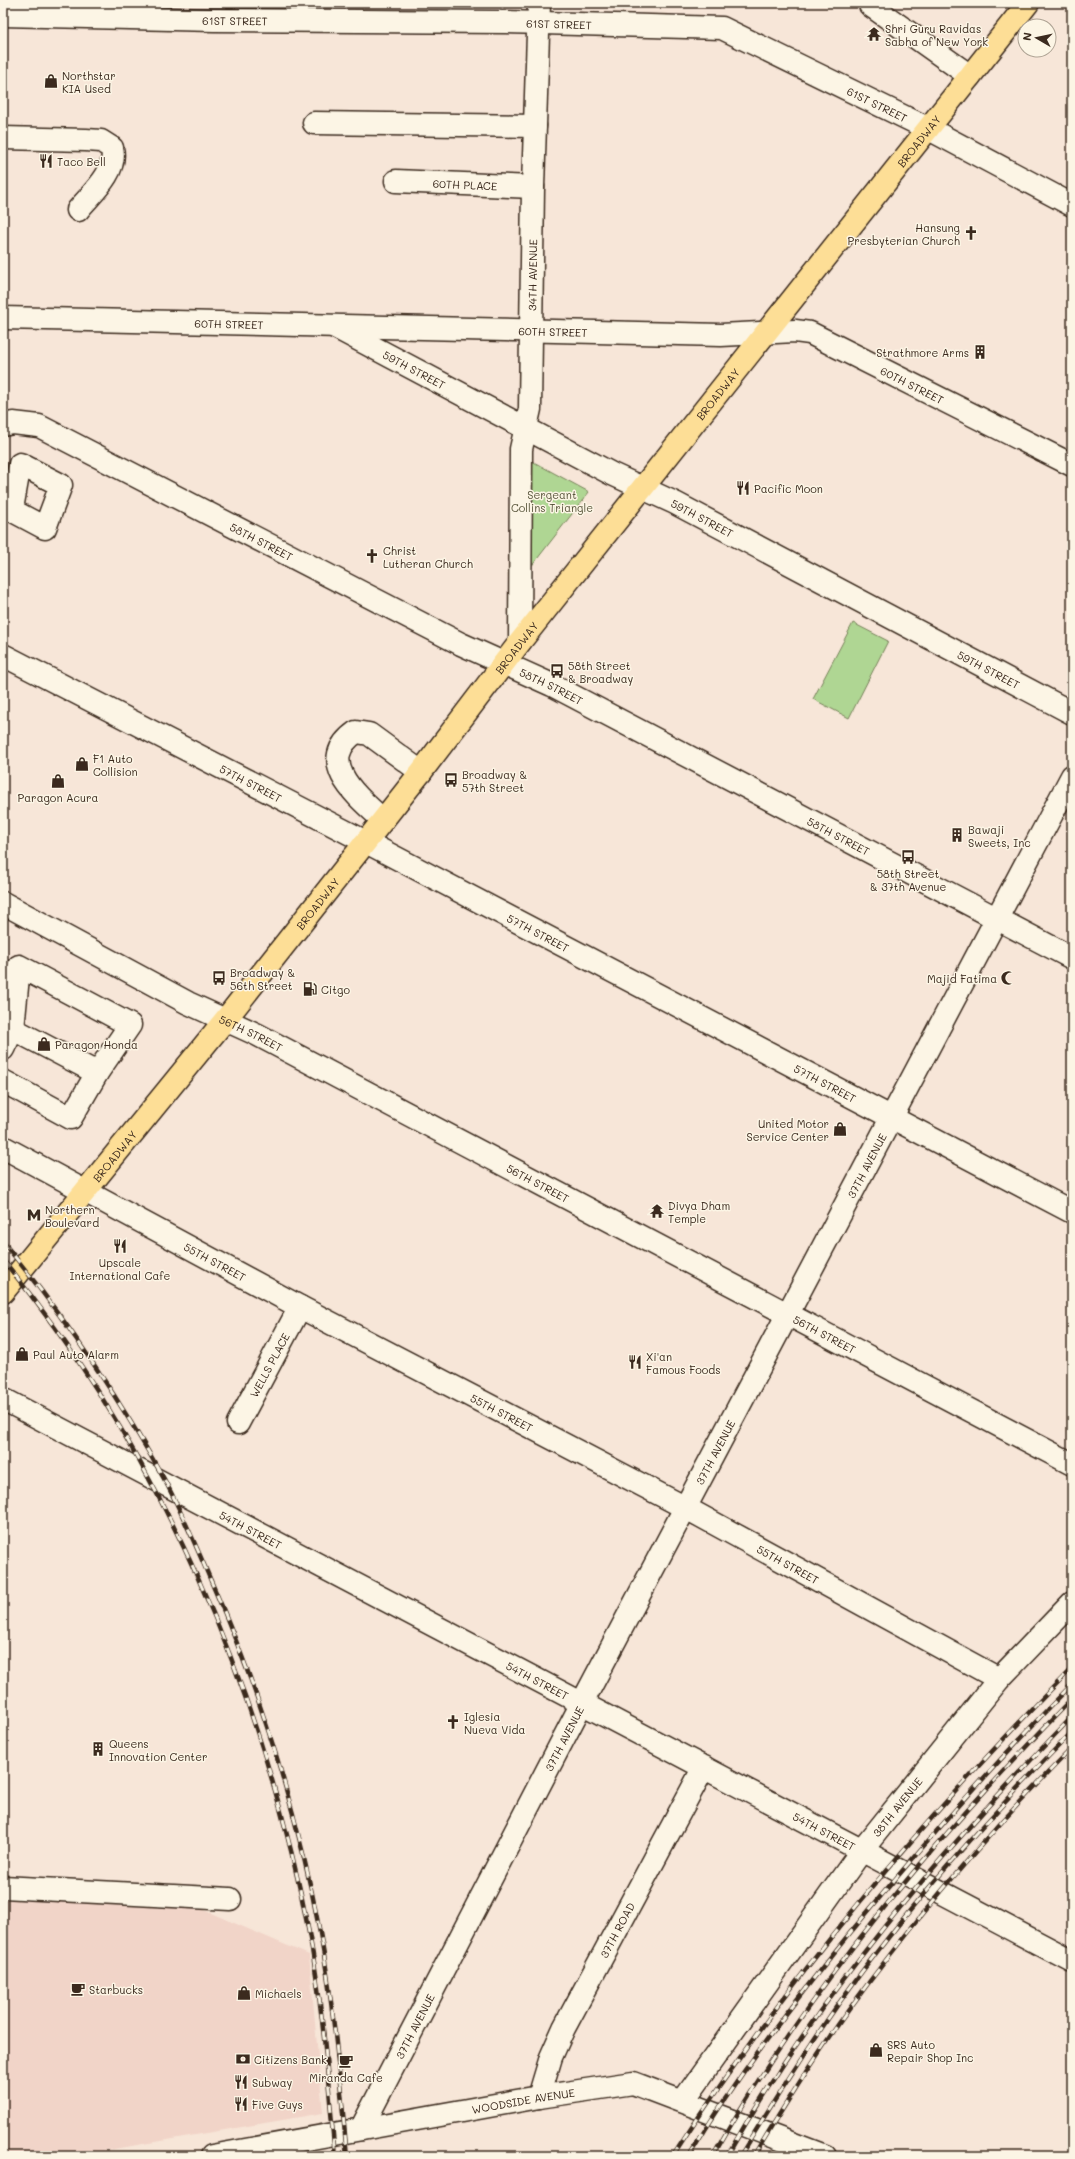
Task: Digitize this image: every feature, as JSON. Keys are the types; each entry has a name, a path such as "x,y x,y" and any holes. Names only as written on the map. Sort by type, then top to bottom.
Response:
{"main road":[{"name":"BROADWAY","path":"3,1292 225,1020 422,772 505,664 520,642 768,332 1028,3"}],"street":[{"path":"871,3 870,5 970,76"},
{"name":"61ST STREET","path":"3,15 214,20 538,13 722,28 929,129 1072,205"},
{"name":"34TH AVENUE","path":"520,642 521,449 530,409 533,187 538,13"},
{"path":"314,123 535,126"},
{"path":"3,138 101,141 112,148 114,156 110,169 78,210"},
{"name":"60TH PLACE","path":"396,181 533,187"},
{"name":"60TH STREET","path":"3,318 721,335 768,332 810,333 1072,465"},
{"name":"59TH STREET","path":"333,325 612,474 676,503 1072,713"},
{"name":"58TH STREET","path":"3,425 13,423 39,426 461,644 552,685 1072,958"},
{"name":"57TH STREET","path":"3,655 366,842 1072,1212"},
{"path":"383,820 358,797 340,773 339,755 349,737 356,732 368,734 422,772"},
{"name":"37TH AVENUE","path":"361,2129 582,1703 1072,776"},
{"name":"56TH STREET","path":"3,903 188,1003 256,1034 786,1315 1072,1464"},
{"path":"3,1049 13,1029 19,966 130,1025 97,1072 71,1118 3,1081"},
{"path":"13,1029 97,1072"},
{"name":"55TH STREET","path":"3,1147 300,1307 686,1508 999,1679"},
{"name":"WELLS PLACE","path":"238,1423 300,1307"},
{"name":"54TH STREET","path":"3,1399 1072,1961"},
{"name":"38TH AVENUE","path":"683,2101 862,1850 999,1679 1072,1603"},
{"name":"37TH ROAD","path":"539,2098 551,2056 564,2028 704,1767"},
{"path":"3,1887 230,1899"},
{"name":"WOODSIDE AVENUE","path":"212,2156 539,2098 634,2083 825,2156"}],"shaded area":[{"path":"3,1897 178,1899 309,1955 323,2113 73,2156 3,2156"}],"green space":[{"name":"Sergeant Collins Triangle","path":"528,459 589,492 527,572"},
{"path":"853,623 888,641 849,718 813,699"}],"railway":[{"path":"3,1242 25,1269 88,1356 127,1416 163,1477 194,1541 246,1667 276,1754 289,1798 311,1887 329,1988 347,2156"},
{"path":"3,1260 60,1334 111,1412 157,1493 198,1577 233,1664 264,1752 289,1842 309,1933 322,2016 335,2156"},
{"path":"673,2156 717,2090 810,1963 860,1902 963,1783 1072,1668"},
{"path":"689,2156 745,2069 850,1933 958,1806 1072,1684"},
{"path":"713,2156 750,2094 790,2033 878,1916 972,1805 1072,1699"},
{"path":"727,2156 801,2037 885,1926 976,1819 1072,1717"},
{"path":"740,2156 788,2079 865,1967 950,1863 1072,1732"},
{"path":"754,2156 824,2044 875,1974 956,1874 1013,1810 1072,1748"}],"place":[{"name":"Shri Guru Ravidas Sabha of New York","path":"874,34"},
{"name":"Northstar KIA Used","path":"51,81"},
{"name":"Taco Bell","path":"46,161"},
{"name":"Hansung Presbyterian Church","path":"971,233"},
{"name":"Strathmore Arms","path":"980,352"},
{"name":"Pacific Moon","path":"743,488"},
{"name":"Christ Lutheran Church","path":"372,556"},
{"name":"58th Street & Broadway","path":"557,671"},
{"name":"F1 Auto Collision","path":"82,764"},
{"name":"Broadway & 57th Street","path":"451,780"},
{"name":"Paragon Acura","path":"58,781"},
{"name":"Bawaji Sweets, Inc","path":"957,835"},
{"name":"58th Street & 37th Avenue","path":"908,857"},
{"name":"Broadway & 56th Street","path":"219,978"},
{"name":"Majid Fatima","path":"1008,978"},
{"name":"Citgo","path":"310,989"},
{"name":"Paragon Honda","path":"44,1044"},
{"name":"United Motor Service Center","path":"840,1129"},
{"name":"Divya Dham Temple","path":"657,1211"},
{"name":"Northern Boulevard","path":"34,1215"},
{"name":"Upscale International Cafe","path":"120,1246"},
{"name":"Paul Auto Alarm","path":"22,1354"},
{"name":"Xi'an Famous Foods","path":"635,1362"},
{"name":"Iglesia Nueva Vida","path":"453,1722"},
{"name":"Queens Innovation Center","path":"98,1749"},
{"name":"Starbucks","path":"78,1989"},
{"name":"Michaels","path":"244,1993"},
{"name":"SRS Auto Repair Shop Inc","path":"876,2050"},
{"name":"Citizens Bank","path":"243,2059"},
{"name":"Miranda Cafe","path":"346,2061"},
{"name":"Subway","path":"241,2082"},
{"name":"Five Guys","path":"241,2104"}]}
